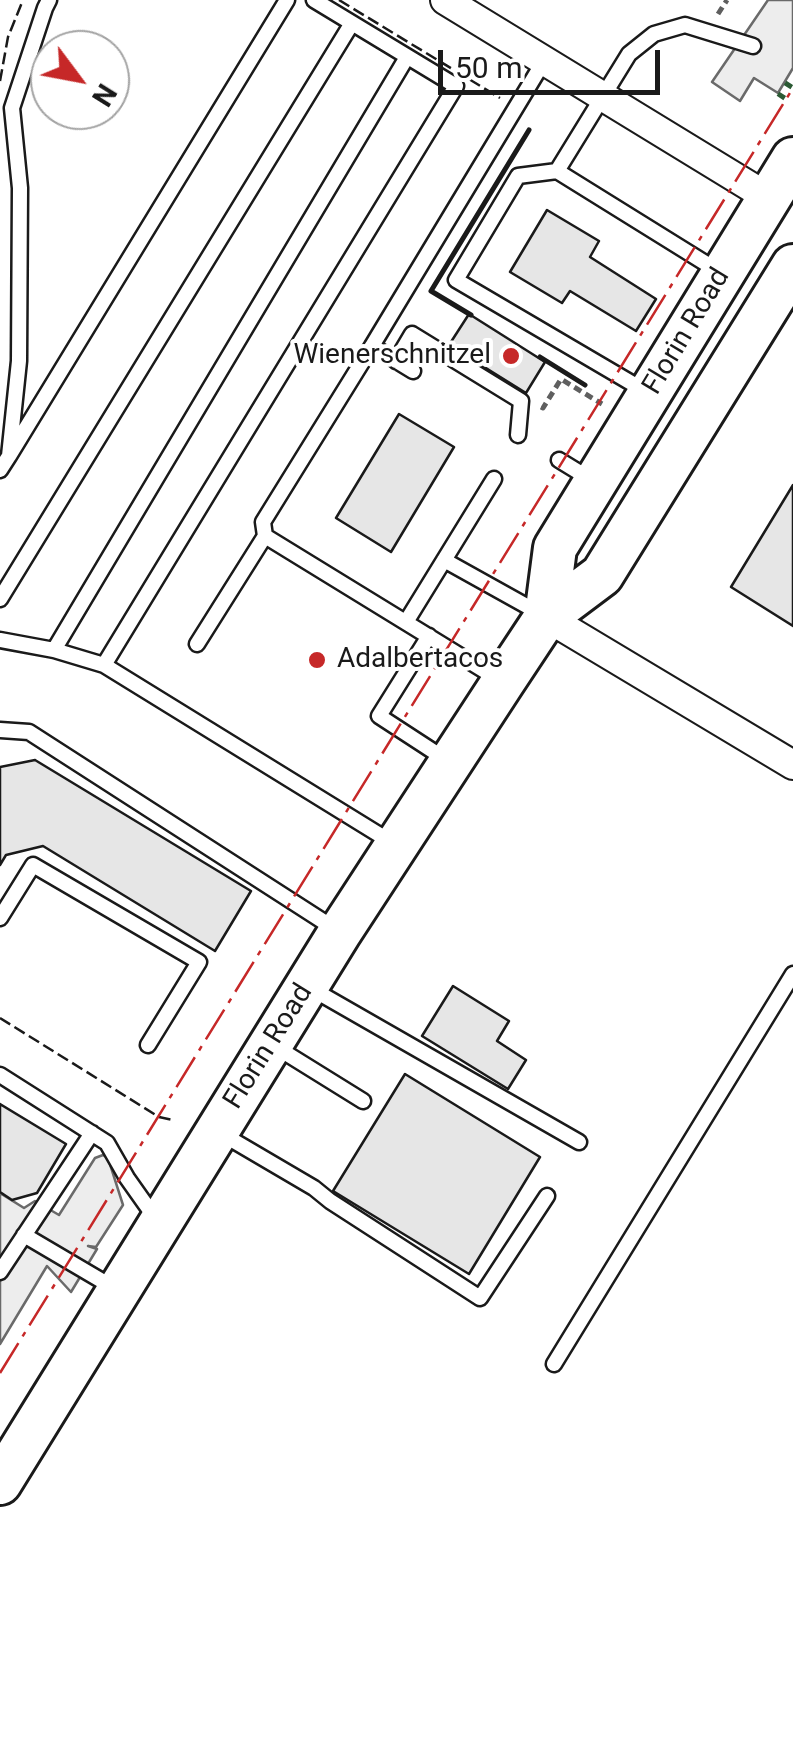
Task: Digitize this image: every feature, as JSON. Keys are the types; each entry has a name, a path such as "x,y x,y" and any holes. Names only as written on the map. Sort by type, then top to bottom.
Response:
{"main road":[{"name":"Florin Road","path":"546,617 555,548 793,159"},
{"path":"758,322 768,198"},
{"name":"Florin Road","path":"3,1471 340,932 503,682 546,617 602,576 793,266"}],"street":[{"path":"445,0 768,198"},
{"path":"546,617 793,765"}],"lane":[{"path":"8,456 20,361 20,188 12,108 44,8 50,0"},
{"path":"0,470 287,0"},
{"path":"104,664 456,86 314,0"},
{"path":"0,599 352,23"},
{"path":"557,171 629,54 654,34 685,25 753,46"},
{"path":"54,650 407,57"},
{"path":"197,644 264,536 263,522 544,61"},
{"path":"649,394 456,280 518,176 557,171 722,274"},
{"path":"396,361 412,334 521,401 518,436"},
{"path":"372,346 413,371"},
{"path":"559,460 595,482"},
{"path":"406,622 494,479"},
{"path":"264,536 503,682"},
{"path":"444,560 546,617"},
{"path":"429,636 379,716 451,763"},
{"path":"0,640 104,664 397,846"},
{"path":"0,730 29,732 340,932"},
{"path":"0,918 34,865 199,962 148,1046"},
{"path":"554,1364 793,974"},
{"path":"307,986 579,1142"},
{"path":"271,1044 363,1101"},
{"path":"0,1075 107,1143 160,1224"},
{"path":"217,1131 314,1188 480,1298 547,1196"},
{"path":"0,1272 92,1134"},
{"path":"24,1235 118,1291"}],"path":[{"path":"530,400 543,408 561,379 603,404"}],"shaded area":[{"path":"768,0 793,0 793,68 778,93 754,78 740,101 712,82"},
{"path":"95,1158 108,1158 123,1205 96,1247 88,1246 97,1249 71,1292 47,1266 0,1344 0,1193 24,1208 35,1201 59,1215"}],"building":[{"path":"547,210 599,241 590,257 656,299 636,331 570,291 562,303 510,272"},
{"path":"469,314 545,362 526,393 449,345"},
{"path":"399,414 454,447 391,552 336,518"},
{"path":"793,485 793,626 731,587"},
{"path":"35,760 251,891 215,951 43,846 6,855 0,865 0,767"},
{"path":"453,986 509,1021 497,1041 526,1060 508,1089 422,1036"},
{"path":"405,1074 540,1157 469,1274 333,1191"},
{"path":"0,1104 66,1144 37,1193 12,1200 0,1192"}],"hedge":[{"path":"780,98 793,78"}],"fence":[{"path":"0,81 8,37 23,0"},
{"path":"339,0 500,98"},
{"path":"0,1018 159,1117 173,1120"}],"wall":[{"path":"471,315 431,291 529,130"},
{"path":"540,357 585,385"}],"power":[{"path":"0,1373 793,88"}],"place":[{"name":"Wienerschnitzel","path":"511,356"},
{"name":"Adalbertacos","path":"317,660"}]}
